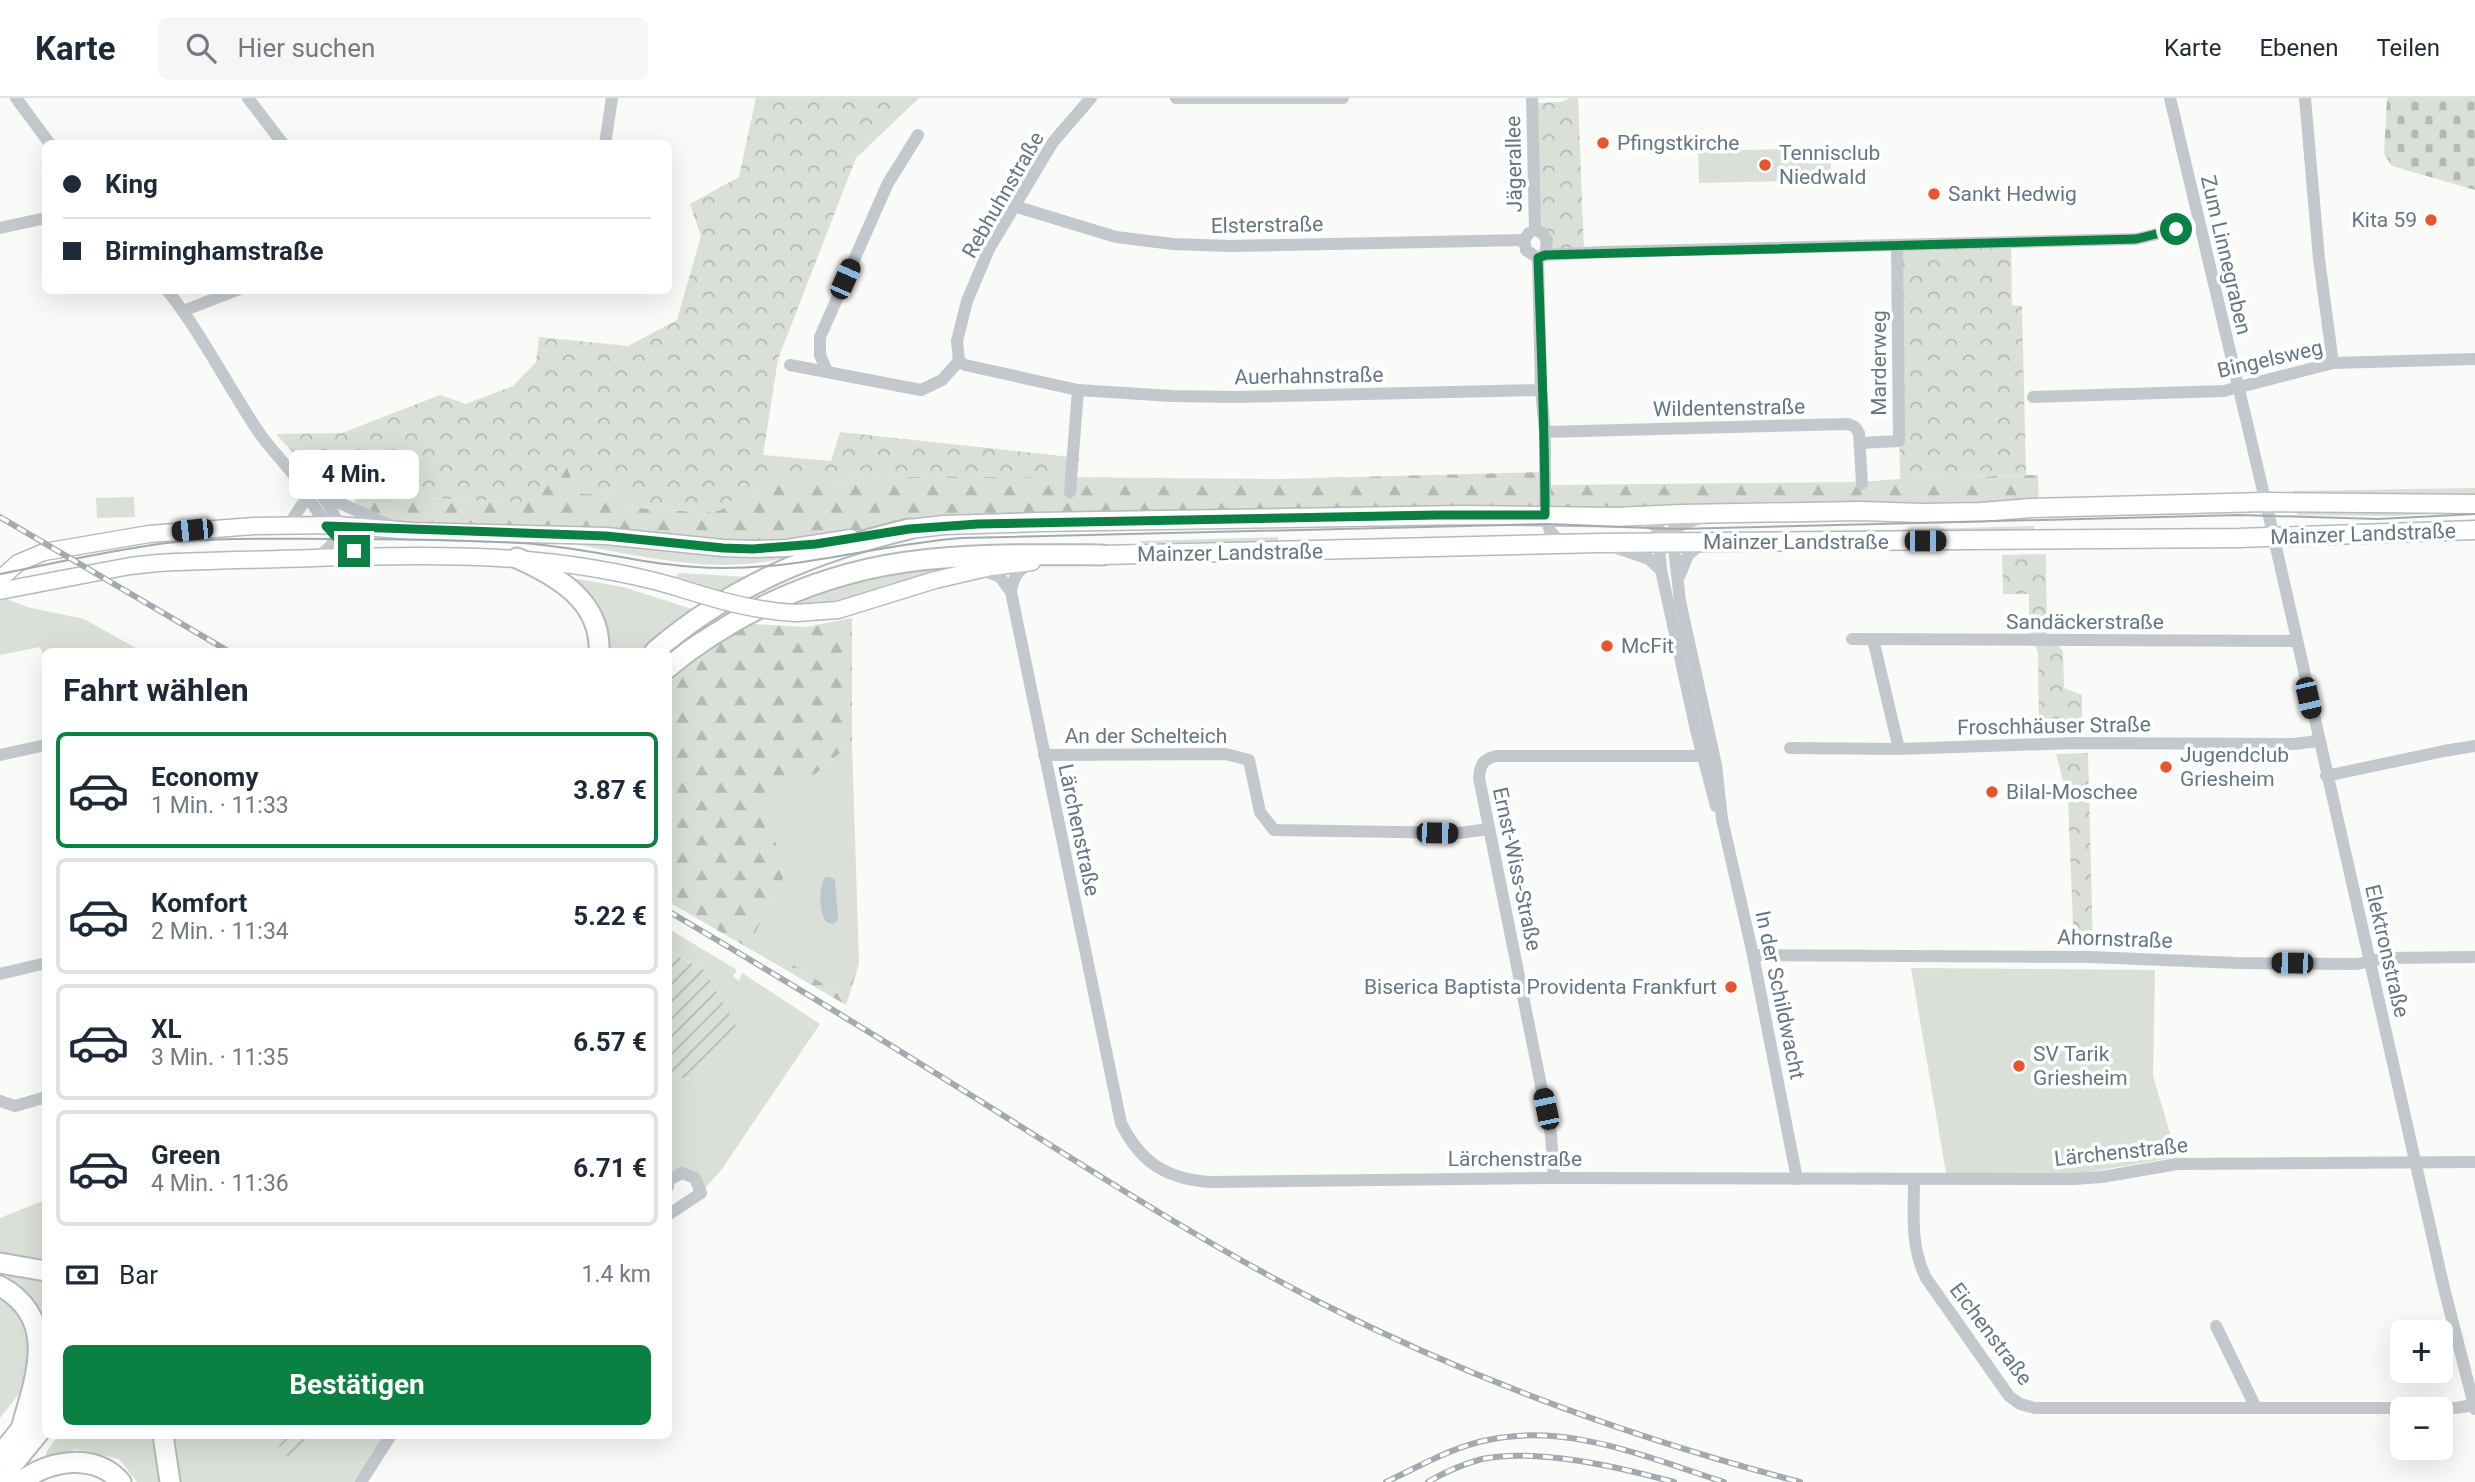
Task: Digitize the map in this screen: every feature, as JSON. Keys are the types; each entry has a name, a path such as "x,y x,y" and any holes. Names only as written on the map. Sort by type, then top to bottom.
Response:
{"highway":[{"path":"659,648 706,612 771,575 842,547 909,529"},
{"path":"672,665 712,635 774,600 813,583 849,572 942,557 988,554 1102,555"},
{"path":"517,558 547,571 577,595 588,609 596,628 599,648"},
{"path":"0,1263 42,1270"},
{"path":"0,1286 24,1306 37,1332 39,1357 20,1429"},
{"path":"0,1455 42,1403"},
{"path":"0,1480 42,1429"},
{"path":"164,1439 170,1482"},
{"path":"20,1482 50,1466 62,1463 92,1465 121,1482"}],"main road":[{"name":"Mainzer Landstraße","path":"0,579 18,563 31,556 71,547 181,531 282,526 606,536 753,549 816,544 944,525 1038,522 1463,515 1638,517 1861,511 1923,513 2265,502 2475,504"},
{"name":"Mainzer Landstraße","path":"0,591 139,565 199,561 366,556 517,558 610,570 735,605 796,613 838,610 979,569 1047,559 1102,555 1667,541 2273,537 2475,530"}],"street":[{"path":"16,98 47,140"},
{"path":"248,98 280,140"},
{"path":"607,140 612,98"},
{"name":"Rebhuhnstraße","path":"960,361 957,341 967,301 989,249 1053,142 1091,98"},
{"path":"1176,98 1343,98"},
{"name":"Jägerallee","path":"1532,98 1535,230 1524,240 1526,250 1533,257 1541,256"},
{"name":"Zum Linnegraben","path":"2170,98 2265,502"},
{"path":"2305,98 2318,246 2333,363"},
{"path":"827,371 820,355 820,337 888,183 918,135"},
{"name":"Elsterstraße","path":"1014,206 1116,237 1173,244 1229,246 1524,240"},
{"path":"0,228 42,219"},
{"path":"1541,256 2136,239 2199,224"},
{"name":"Jägerallee","path":"1535,230 1542,233 1547,240 1541,256 1545,515"},
{"name":"Marderweg","path":"1860,443 1899,441 1897,245"},
{"path":"170,294 183,310 259,433 349,548 366,556"},
{"path":"183,310 226,294"},
{"name":"Bingelsweg","path":"2033,397 2208,393 2238,388 2333,363 2475,359"},
{"path":"790,365 921,390 942,380 960,361"},
{"name":"Auerhahnstraße","path":"960,361 965,365 1009,377 1078,390 1234,397 1541,390"},
{"path":"1070,492 1078,390"},
{"name":"Wildentenstraße","path":"1545,432 1848,424 1855,427 1859,433 1860,443"},
{"path":"1860,443 1862,484"},
{"path":"293,475 322,495 379,522 412,530"},
{"path":"314,558 327,550 336,514 322,495"},
{"path":"282,526 292,520 307,496"},
{"name":"Elektronstraße","path":"2265,502 2443,1284 2475,1406"},
{"path":"1638,517 1651,523 1667,541 1682,524 1720,513"},
{"path":"1545,515 1550,531 1563,545"},
{"name":"In der Schildwacht","path":"1667,541 1661,570 1696,730 1713,799 1722,819"},
{"name":"In der Schildwacht","path":"1667,541 1711,741 1722,819 1753,955 1797,1179"},
{"path":"1677,581 1688,555 1703,542"},
{"path":"1600,543 1649,559 1661,570"},
{"path":"1011,592 1015,576 1021,570 1047,559"},
{"path":"979,569 1000,578 1011,592"},
{"name":"Lärchenstraße","path":"1011,592 1121,1123 1137,1150 1150,1162 1179,1178 1210,1182 1554,1178 2074,1179 2191,1163 2475,1162"},
{"name":"Sandäckerstraße","path":"1852,639 2296,641"},
{"path":"1873,639 1899,749"},
{"path":"1686,755 1694,745 1696,730"},
{"path":"1703,756 1711,741"},
{"name":"Froschhäuser Straße","path":"1790,748 1899,749 2073,743 2294,744 2318,741"},
{"path":"0,755 42,746"},
{"path":"2326,776 2475,746"},
{"name":"An der Schelteich","path":"1044,755 1226,754 1243,757 1250,760 1260,812 1274,830 1460,833 1489,829"},
{"name":"Ernst-Wiss-Straße","path":"1554,1178 1551,1135 1479,778 1480,767 1489,758 1496,756 1703,756"},
{"name":"Ahornstraße","path":"1753,955 2090,957 2237,963 2357,964 2385,958 2475,957"},
{"path":"0,974 42,963"},
{"path":"0,1101 15,1106 42,1098"},
{"path":"672,1179 682,1173 695,1178 701,1193 672,1212"},
{"name":"Eichenstraße","path":"1913,1179 1914,1245 1917,1260 1926,1278 2009,1396 2020,1404 2035,1408 2475,1406"},
{"path":"2216,1326 2256,1408"},
{"path":"361,1482 388,1439"}],"green space":[{"path":"756,98 919,98 856,158 778,359 763,455 831,461 840,432 1080,458 1072,478 927,476 829,481 760,479 756,493 735,498 721,510 710,513 627,507 627,495 583,494 574,485 566,464 530,502 424,498 374,485 366,486 348,498 313,475 276,434 342,433 440,395 466,404 513,386 536,362 539,337 628,346 677,320 701,236 690,204 739,177"},
{"path":"1578,98 1584,251 1547,252 1537,229 1534,103 1561,102"},
{"path":"2387,98 2475,98 2475,190 2392,166 2384,154"},
{"name":"Tennisclub Niedwald","path":"1831,148 1831,180 1699,183 1698,151"},
{"path":"2011,242 2012,305 2022,306 2026,475 1900,479 1897,245"},
{"path":"763,455 829,481 927,476 1280,479 1545,472 1545,485 1860,482 2038,475 2039,509 1038,522 816,544 412,531 351,509 361,489 374,485 424,498 530,502 566,463 574,485 583,494 627,495 627,507 709,513 721,510 735,498 756,493"},
{"path":"2475,488 2475,497 2293,495 2293,491"},
{"path":"134,497 135,517 97,518 96,498"},
{"path":"2458,508 2475,511 2395,516 2297,515 2297,511 2417,512"},
{"path":"2034,526 2034,532 1781,533"},
{"path":"1278,537 1278,542 1140,541"},
{"path":"558,541 800,553 771,561 711,564 648,558"},
{"path":"2046,554 2047,633 2063,651 2064,688 2082,695 2082,734 2039,734 2038,652 2029,632 2029,594 2003,594 2002,555"},
{"path":"979,561 835,603 775,605 852,579"},
{"path":"678,573 749,577 719,593 675,580"},
{"path":"578,579 623,587 695,610 647,648 604,648 571,581"},
{"path":"7,599 27,607 84,619 136,648 42,648 42,652 40,647 0,655 0,600"},
{"path":"852,618 852,743 815,774 773,783 769,816 784,876 752,939 844,997 859,964 846,1005 672,904 672,674 717,639 753,624 806,627"},
{"path":"852,743 859,964 844,997 751,939 784,876 769,816 773,782 815,774"},
{"path":"2088,753 2093,948 2074,947 2068,800 2056,754"},
{"path":"672,931 737,970 733,976 739,981 742,973 820,1024 722,1169 701,1193 682,1173 672,1184 672,1077 696,1081 704,970 672,953"},
{"path":"672,953 704,970 739,1031 696,1081 672,1077"},
{"name":"SV Tarik Griesheim","path":"1911,968 2155,970 2153,1076 2177,1157 2077,1174 1946,1173"},
{"path":"42,1201 42,1270 0,1263 0,1218"},
{"path":"10,1271 42,1279 42,1316 32,1298 7,1277"},
{"path":"0,1300 14,1306 27,1327 29,1367 18,1395 0,1418"},
{"path":"56,1439 152,1439 162,1482 137,1482 119,1459 75,1449 44,1460"},
{"path":"164,1439 273,1439 294,1464 308,1439 388,1439 361,1482 170,1482"},
{"path":"273,1439 308,1439 294,1465"}],"shaded area":[{"path":"825,877 835,880 838,920 833,924 826,922 821,906 820,893"}],"tram line":[{"path":"0,574 146,546 230,539 405,539 521,543 649,562 726,568 785,564 962,538 1547,524 1675,529 2240,515 2378,519 2475,514"}],"railway":[{"path":"0,517 223,648"},
{"path":"672,913 1151,1208 1321,1303 1437,1357 1556,1405 1677,1447 1800,1482"},
{"path":"1386,1482 1467,1445 1510,1436 1542,1435 1603,1444 1724,1482"},
{"path":"1428,1482 1468,1463 1505,1456 1553,1457 1604,1465 1674,1482"}],"place":[{"name":"Pfingstkirche","path":"1603,143"},
{"name":"Tennisclub Niedwald","path":"1765,165"},
{"name":"Sankt Hedwig","path":"1934,194"},
{"name":"Kita 59","path":"2431,220"},
{"name":"McFit","path":"1607,646"},
{"name":"Jugendclub Griesheim","path":"2166,767"},
{"name":"Bilal-Moschee","path":"1992,792"},
{"name":"Biserica Baptista Providenta Frankfurt","path":"1731,987"},
{"name":"SV Tarik Griesheim","path":"2019,1066"}],"route":[{"path":"354,551 326,526 606,536 753,549 787,548 944,525 1545,515 1545,432 1541,390 1538,258 1545,255 1627,252 2136,239 2176,229"}]}
